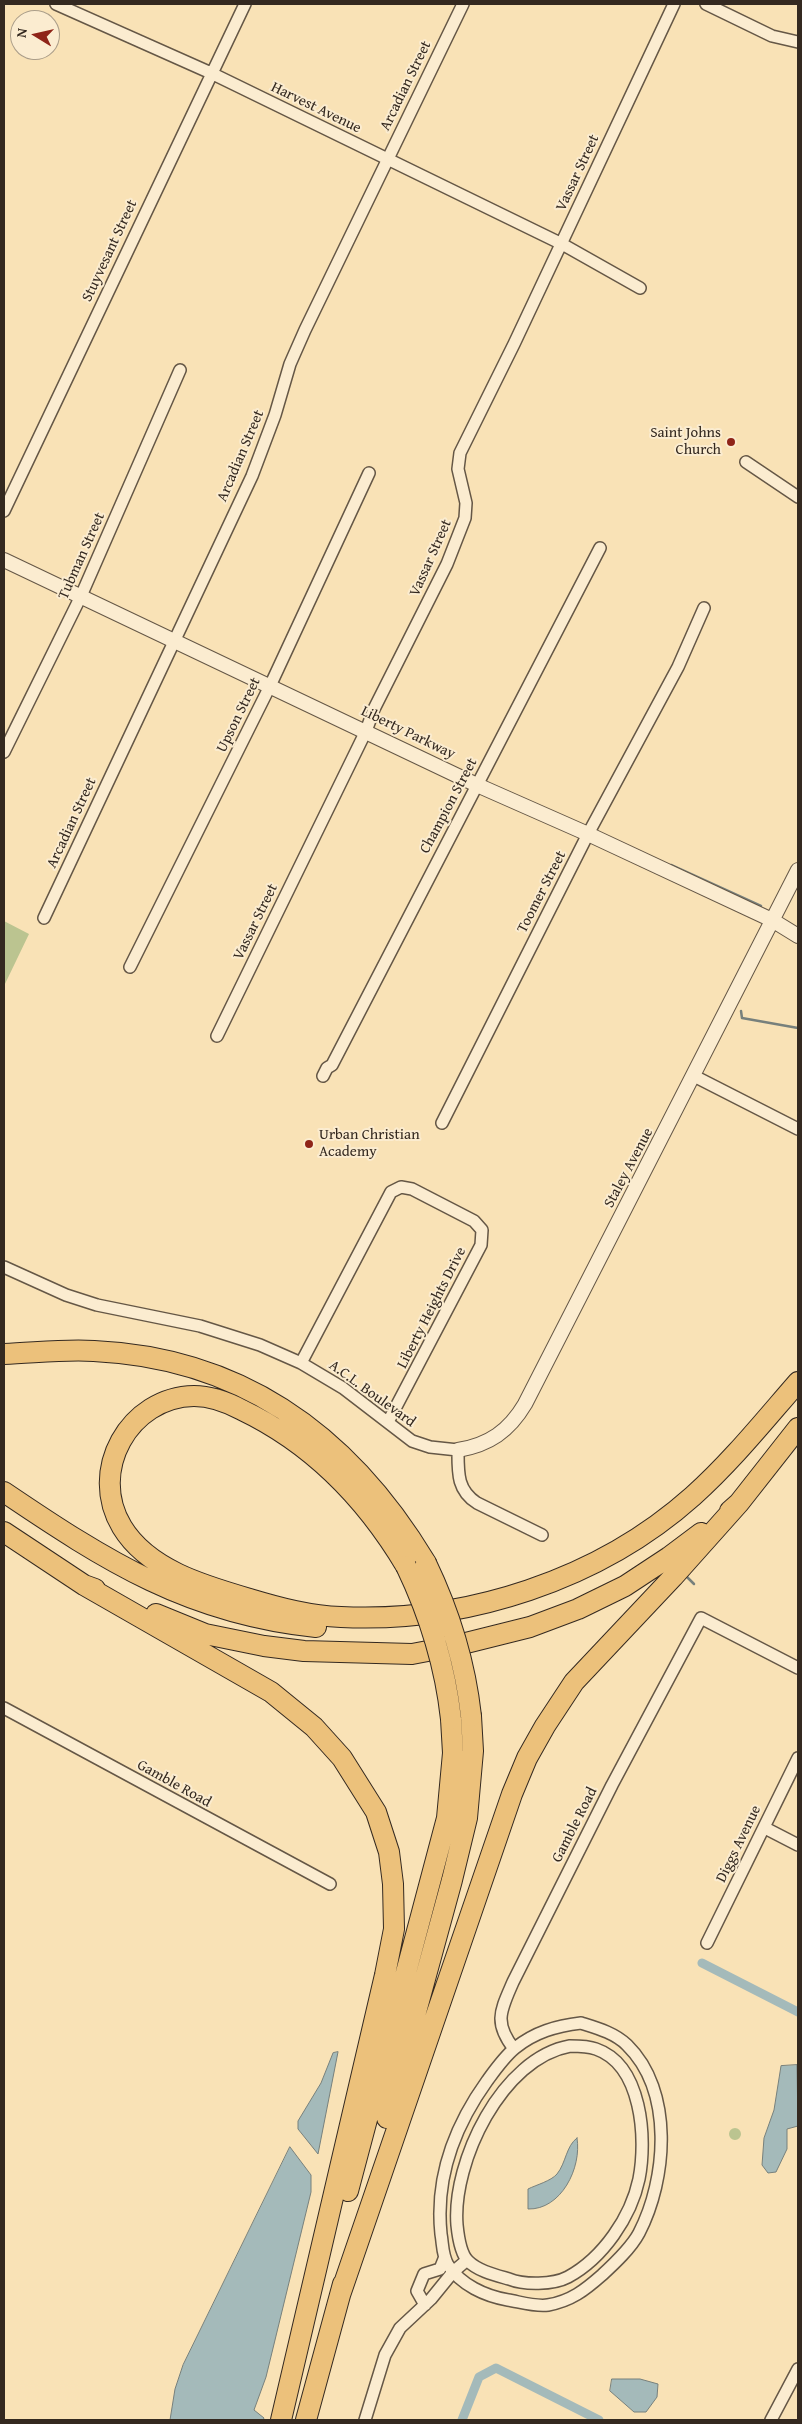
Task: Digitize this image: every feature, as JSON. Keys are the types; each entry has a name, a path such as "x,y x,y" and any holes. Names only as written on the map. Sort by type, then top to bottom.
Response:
{"highway":[{"path":"4,1354 74,1350 120,1354 180,1365 242,1387 300,1420 348,1460 391,1509 426,1563 441,1594 459,1647 468,1686 471,1716 471,1785 460,1849 306,2420"},
{"path":"285,2420 440,1849 451,1786 451,1719 442,1658 435,1635 421,1597 406,1566 376,1520 356,1496 314,1454 261,1419 220,1400 192,1396 165,1402 151,1408 128,1428 114,1454 110,1484 116,1515 133,1541 173,1570 205,1586 301,1612 341,1617 412,1616 469,1607 529,1590 588,1565 636,1539 667,1517 704,1486 738,1451 798,1382"},
{"path":"4,1492 116,1564 158,1585 210,1605 288,1624 342,1629 418,1629 479,1618 541,1599 605,1570 637,1553 682,1521 719,1490 764,1440 798,1396"},
{"path":"340,2295 512,1794 527,1758 545,1726 574,1682 739,1504 798,1428"},
{"path":"84,1584 205,1634 264,1646 304,1651 412,1654 454,1646 530,1627 578,1609 625,1586 669,1558 739,1504"},
{"path":"4,1532 84,1584 271,1692 314,1727 342,1758 376,1812 389,1852 394,1884 394,1929 387,1966 280,2420"}],"street":[{"name":"Harvest Avenue","path":"56,4 211,73 562,244 640,288"},
{"name":"Stuyvesant Street","path":"4,511 245,4"},
{"name":"Arcadian Street","path":"44,918 255,468 275,415 290,364 463,4"},
{"name":"Vassar Street","path":"217,1036 366,731 374,709 447,564 465,518 466,502 458,469 460,453 562,244 674,4"},
{"path":"706,4 772,36 798,42"},
{"name":"Tubman Street","path":"4,752 81,596 180,370"},
{"path":"746,462 798,497"},
{"name":"Upson Street","path":"130,967 270,686 369,473"},
{"name":"Champion Street","path":"323,1076 327,1068 332,1065 600,548"},
{"name":"Liberty Parkway","path":"4,560 476,785 588,834 772,920 798,936"},
{"name":"Toomer Street","path":"442,1123 588,834 673,676 704,608"},
{"name":"Staley Avenue","path":"458,1450 476,1447 494,1439 519,1414 798,870"},
{"path":"694,1076 798,1129"},
{"name":"Liberty Heights Drive","path":"301,1363 391,1192 407,1187 474,1221 482,1230 481,1246 388,1422"},
{"name":"A.C.L. Boulevard","path":"4,1267 66,1294 97,1305 222,1332 260,1344 301,1363 343,1388 405,1436 440,1450 458,1450"},
{"path":"458,1450 459,1480 465,1494 477,1503 542,1535"},
{"name":"Gamble Road","path":"514,2049 503,2035 500,2012 513,1982 616,1777 701,1618 798,1668"},
{"name":"Gamble Road","path":"4,1708 330,1884"},
{"name":"Diggs Avenue","path":"707,1943 798,1758"},
{"path":"765,1828 798,1845"},
{"path":"581,2023 608,2032 627,2044 642,2064 654,2093 662,2131 661,2164 653,2201 638,2235 611,2267 582,2294 546,2305 492,2297 470,2286 453,2272 444,2258 439,2216 444,2167 454,2136 480,2091 514,2049 536,2033 554,2027 581,2023"},
{"path":"554,2027 558,2048"},
{"path":"583,2046 597,2049 614,2060 625,2072 637,2104 642,2136 639,2180 623,2223 591,2260 567,2278 540,2283 514,2281 483,2271 467,2260 458,2236 456,2209 472,2143 488,2111 512,2080 558,2048 583,2046"},
{"path":"454,2136 472,2143"},
{"path":"425,2304 417,2291 420,2282 424,2274 440,2269 444,2258"},
{"path":"365,2420 385,2354 400,2328 425,2304 453,2272 467,2260"},
{"path":"771,2420 798,2369"}],"green space":[{"path":"4,921 29,934 4,986"},
{"path":"735,2128 741,2134 735,2140 729,2134"}],"shaded area":[{"path":"338,2052 318,2154 298,2129 298,2121 321,2083 333,2053"},
{"path":"797,2065 798,2126 787,2129 787,2149 776,2172 768,2173 762,2165 764,2138 774,2110 781,2066"},
{"path":"577,2138 576,2162 567,2185 550,2203 528,2209 528,2189 547,2181 557,2174 570,2145"},
{"path":"290,2147 311,2175 311,2192 266,2377 254,2410 264,2418 263,2420 170,2420 175,2389 183,2365"},
{"path":"612,2379 640,2379 658,2384 657,2397 646,2412 634,2412 610,2391"}],"waterway":[{"path":"671,865 761,906"},
{"path":"741,1011 742,1018 798,1028"},
{"path":"686,1576 694,1584"},
{"path":"702,1963 798,2012"},
{"path":"462,2420 479,2377 496,2368 599,2420"}],"place":[{"name":"Saint Johns Church","path":"731,442"},
{"name":"Urban Christian Academy","path":"309,1144"}]}
